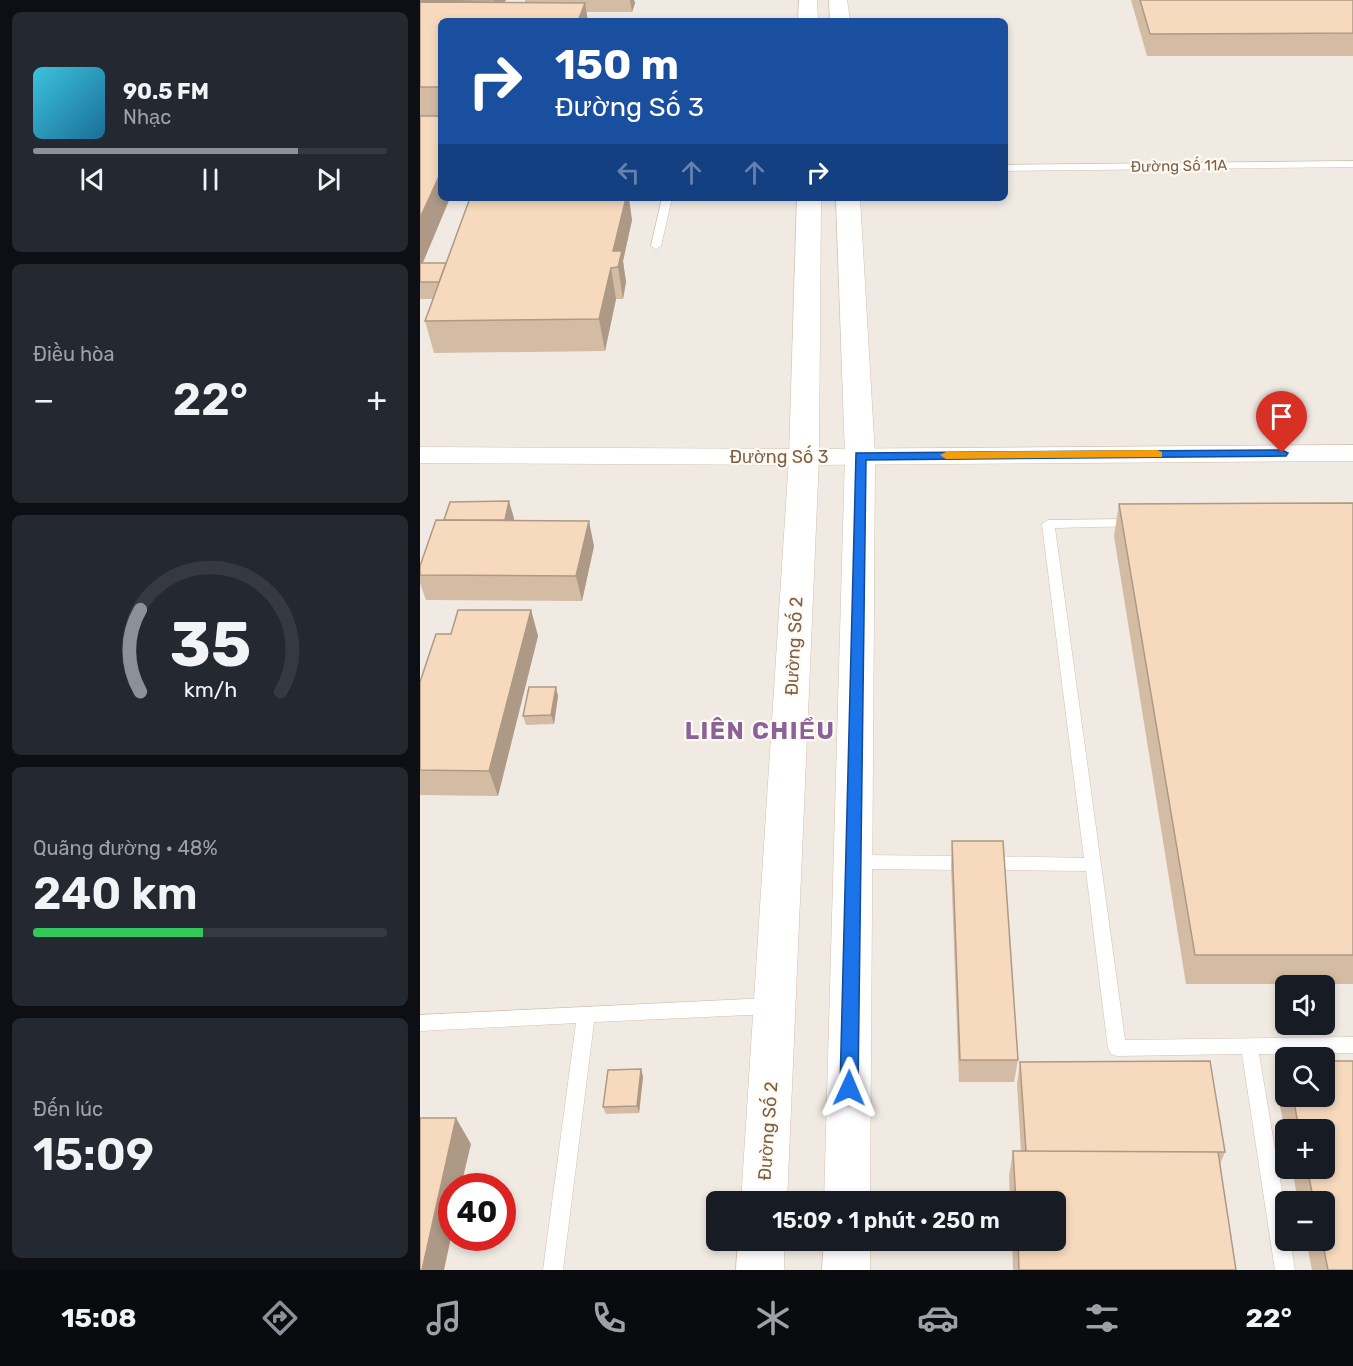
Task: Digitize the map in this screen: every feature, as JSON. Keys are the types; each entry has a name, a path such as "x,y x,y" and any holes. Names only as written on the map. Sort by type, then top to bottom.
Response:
{"street":[{"path":"808,0 808,18"},
{"path":"838,0 840,18"},
{"name":"Đường Số 2","path":"765,1191 804,457 809,201"},
{"path":"848,201 860,456 848,1191"},
{"name":"Đường Số 3","path":"420,455 804,457 1353,453"},
{"path":"759,1270 760,1251"},
{"path":"846,1270 847,1251"}],"lane":[{"name":"Đường Số 11A","path":"1008,168 1353,164"},
{"path":"656,246 666,201"},
{"path":"1142,523 1048,524 1118,1048 1353,1045"},
{"path":"853,862 1093,865"},
{"path":"420,1023 776,1006"},
{"path":"553,1270 586,1015"},
{"path":"1249,1046 1285,1270"}],"shaded area":[{"path":"420,0 1353,0 1353,1270 420,1270"}],"building":[{"path":"420,0 495,0 494,2"},
{"path":"1140,0 1353,0 1353,33 1150,34"},
{"path":"420,2 585,3 579,18 438,18 438,87 420,87"},
{"path":"420,116 438,116 438,179 420,218"},
{"path":"469,201 625,201 613,251 622,251 618,267 611,268 599,319 425,321"},
{"path":"420,263 446,263 439,282 420,282"},
{"path":"509,501 505,520 444,520 450,502"},
{"path":"1353,503 1353,955 1195,955 1119,504"},
{"path":"436,520 589,521 576,576 420,575 420,566"},
{"path":"458,610 531,610 489,771 420,770 420,682 436,634 451,634"},
{"path":"529,687 556,687 551,715 523,716"},
{"path":"952,841 1003,841 1018,1060 960,1060"},
{"path":"1210,1061 1225,1152 1026,1151 1020,1062"},
{"path":"1335,1061 1353,1061 1353,1270 1328,1270 1324,1251 1335,1251 1335,1191 1312,1191 1309,1179 1335,1179 1335,1119 1297,1119 1295,1107 1335,1107"},
{"path":"641,1069 637,1106 603,1107 608,1070"},
{"path":"420,1118 456,1118 444,1173 438,1173 438,1198 422,1270 420,1270"},
{"path":"1013,1151 1218,1152 1236,1270 1019,1270 1018,1251 1066,1251 1066,1191 1015,1191"}],"slow traffic":[{"path":"946,455 1157,454"}],"district":[{"name":"LIÊN CHIỂU","path":"760,731"}],"route":[{"path":"849,1088 860,456 1282,453"}]}
